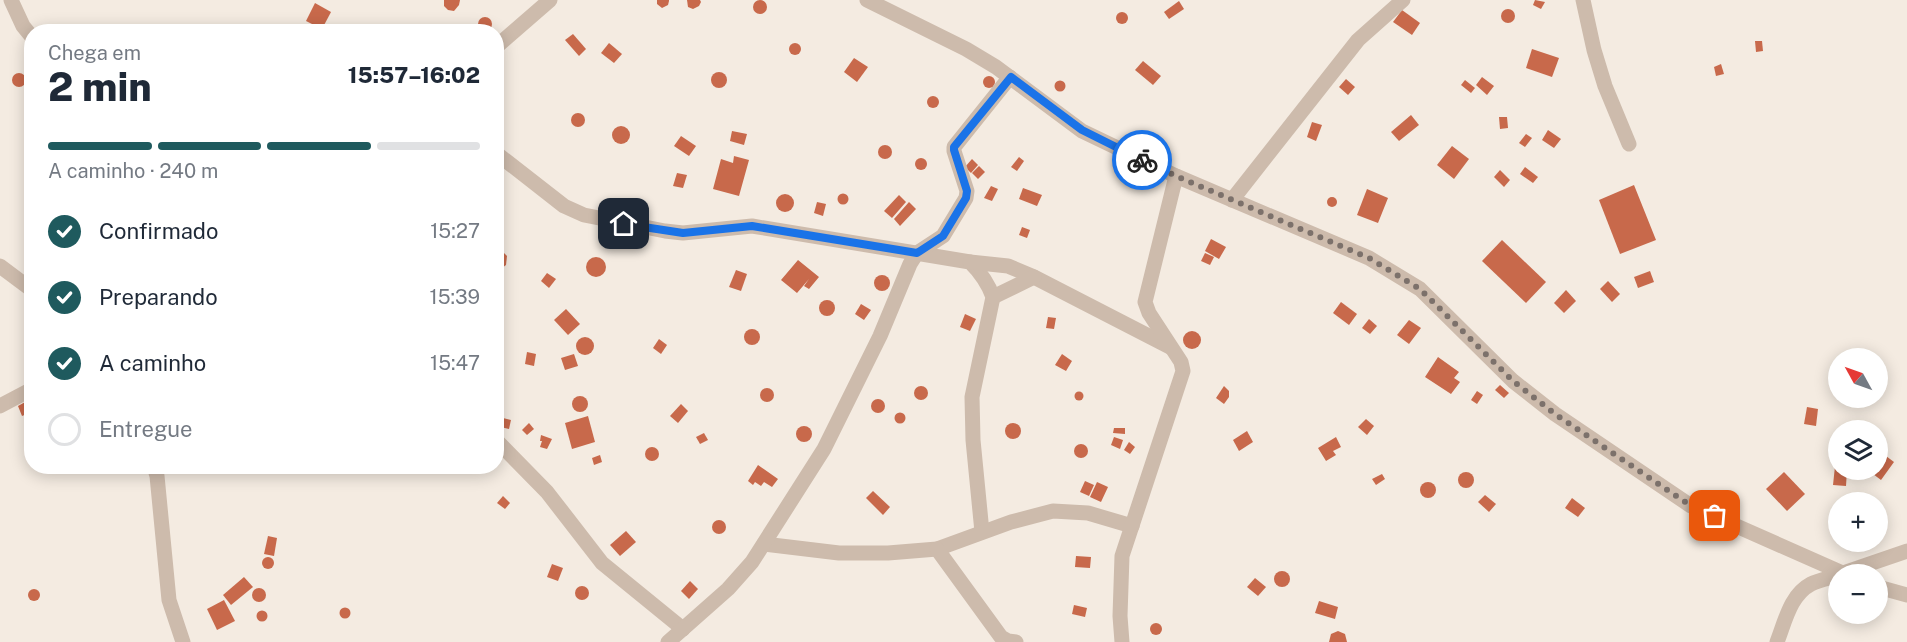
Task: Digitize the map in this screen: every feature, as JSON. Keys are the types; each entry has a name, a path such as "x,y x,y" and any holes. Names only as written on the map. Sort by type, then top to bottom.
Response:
{"street":[{"path":"11,0 24,27"},
{"path":"504,40 550,0"},
{"path":"867,0 966,49 1011,77 1082,130 1176,176 1369,258 1420,289 1513,381 1555,414 1681,500 1828,568"},
{"path":"1232,200 1351,48 1384,15 1403,0"},
{"path":"1583,0 1605,86 1629,144"},
{"path":"668,642 728,589 752,562 824,449 880,336 910,264 917,253 943,236 966,198 967,191 954,147 1011,77"},
{"path":"504,159 564,206 584,215 683,233 752,226 970,262 1008,266 1034,277 1173,349"},
{"path":"1122,642 1120,616 1122,556 1183,371 1181,362 1149,313 1145,302 1176,176"},
{"path":"970,262 980,272 993,297 972,397 973,440 982,532"},
{"path":"0,266 24,284"},
{"path":"993,297 1034,277"},
{"path":"0,406 24,393"},
{"path":"504,448 547,492 602,563 683,629"},
{"path":"156,474 169,600 183,642"},
{"path":"764,544 840,553 888,553 937,549 1011,522 1053,511 1088,513 1132,525"},
{"path":"937,549 1001,637 1016,642"},
{"path":"1870,564 1907,551"},
{"path":"1777,642 1792,603 1801,591 1828,579"},
{"path":"1888,590 1907,595"}],"building":[{"path":"444,0 460,0 454,11 444,6"},
{"path":"657,0 669,0 668,5 662,8 657,4"},
{"path":"687,0 700,0 701,2 693,9 688,7"},
{"path":"757,0 763,0 767,7 763,14 757,14 753,10 753,4"},
{"path":"1535,0 1545,2 1541,9 1533,5"},
{"path":"1179,1 1184,9 1169,19 1164,12"},
{"path":"315,3 331,12 325,24 312,24 306,21"},
{"path":"1508,9 1513,11 1515,16 1513,21 1508,23 1503,21 1501,16 1503,11"},
{"path":"1402,10 1420,23 1412,35 1393,22"},
{"path":"1124,12 1128,18 1124,24 1120,24 1116,16"},
{"path":"485,17 492,24 478,24 480,19"},
{"path":"573,34 586,49 579,56 565,40"},
{"path":"1755,41 1762,41 1763,51 1756,52"},
{"path":"609,43 622,54 614,63 601,53"},
{"path":"795,43 801,49 795,55 789,49"},
{"path":"1532,49 1559,58 1552,77 1526,68"},
{"path":"854,58 868,67 857,82 844,72"},
{"path":"1143,61 1161,76 1153,85 1135,70"},
{"path":"1721,64 1724,74 1716,76 1714,67"},
{"path":"716,72 722,72 727,80 725,86 716,88 711,83 711,77"},
{"path":"16,73 22,73 24,85 16,87 12,83 12,77"},
{"path":"991,76 995,82 991,88 987,88 983,80"},
{"path":"1482,77 1494,86 1487,95 1476,85"},
{"path":"1346,79 1355,87 1348,95 1339,87"},
{"path":"1060,80 1066,86 1060,92 1054,86"},
{"path":"1465,80 1475,88 1471,93 1461,85"},
{"path":"935,96 939,102 935,108 931,108 927,100"},
{"path":"578,113 583,115 585,120 583,125 578,127 573,125 571,120 573,115"},
{"path":"1411,115 1419,125 1399,141 1391,132"},
{"path":"1499,117 1507,117 1508,128 1500,129"},
{"path":"1312,122 1322,125 1316,141 1307,137"},
{"path":"621,126 627,129 630,135 627,141 621,144 615,141 612,135 615,129"},
{"path":"1548,130 1561,139 1554,148 1542,140"},
{"path":"732,131 747,134 744,145 730,141"},
{"path":"1526,134 1532,138 1525,147 1519,143"},
{"path":"681,136 696,146 689,156 674,146"},
{"path":"882,145 888,145 892,152 888,159 882,159 878,155 878,149"},
{"path":"1452,146 1469,159 1454,179 1437,165"},
{"path":"734,156 749,160 739,196 713,189 721,159 733,163"},
{"path":"1019,157 1024,161 1017,171 1011,167"},
{"path":"923,158 927,164 923,170 919,170 915,162"},
{"path":"972,159 978,165 971,173 965,167"},
{"path":"979,166 985,172 978,179 972,173"},
{"path":"1525,167 1538,177 1533,183 1520,174"},
{"path":"1500,170 1510,180 1504,187 1494,177"},
{"path":"677,173 687,175 683,188 673,186"},
{"path":"1634,185 1656,240 1620,254 1599,200"},
{"path":"991,186 998,189 992,201 984,198"},
{"path":"1023,188 1042,195 1037,206 1019,199"},
{"path":"1367,189 1388,198 1378,223 1357,215"},
{"path":"843,193 849,199 843,205 837,199"},
{"path":"785,194 791,197 794,203 791,209 785,212 779,209 776,203 779,197"},
{"path":"899,195 906,202 892,218 884,211"},
{"path":"1332,197 1336,198 1336,206 1332,207 1328,206 1327,202 1328,198"},
{"path":"817,202 826,204 823,216 814,213"},
{"path":"909,202 916,209 900,226 894,219"},
{"path":"1022,227 1030,230 1027,238 1019,235"},
{"path":"1211,239 1226,247 1219,259 1205,251"},
{"path":"1502,240 1546,282 1526,303 1482,261"},
{"path":"504,253 507,256 504,266"},
{"path":"1205,253 1214,257 1210,265 1201,261"},
{"path":"596,257 603,260 606,267 603,274 596,277 589,274 586,267 589,260"},
{"path":"798,260 819,277 809,289 804,286 809,279 797,293 781,280"},
{"path":"736,270 747,274 741,291 729,287"},
{"path":"1650,271 1654,282 1638,288 1634,277"},
{"path":"547,273 556,279 549,288 541,281"},
{"path":"879,275 885,275 890,283 888,289 879,291 874,286 874,280"},
{"path":"1608,281 1620,294 1612,302 1600,289"},
{"path":"1566,290 1576,301 1564,313 1554,303"},
{"path":"824,300 830,300 835,308 833,314 824,316 819,311 819,305"},
{"path":"1341,302 1357,314 1349,325 1333,313"},
{"path":"861,304 871,310 864,320 855,314"},
{"path":"566,309 580,324 568,335 554,320"},
{"path":"965,314 976,319 970,331 960,327"},
{"path":"1048,317 1056,318 1054,329 1046,328"},
{"path":"1369,319 1377,326 1370,334 1362,328"},
{"path":"1409,320 1421,328 1409,344 1397,335"},
{"path":"749,329 755,329 760,337 758,343 749,345 744,340 744,334"},
{"path":"1192,331 1198,334 1201,340 1198,346 1192,349 1186,346 1183,340 1186,334"},
{"path":"581,337 589,337 594,342 592,353 581,355 576,350 576,342"},
{"path":"659,339 667,345 661,354 653,348"},
{"path":"527,352 536,354 534,366 525,364"},
{"path":"574,354 578,366 565,370 561,358"},
{"path":"1062,354 1072,361 1066,371 1055,365"},
{"path":"1438,357 1459,372 1454,378 1460,382 1451,394 1425,377"},
{"path":"1500,385 1509,393 1504,398 1495,390"},
{"path":"921,386 926,388 928,393 926,398 921,400 916,398 914,393 916,388"},
{"path":"1224,386 1229,391 1229,397 1224,404 1216,398"},
{"path":"767,388 772,390 774,395 772,400 767,402 762,400 760,395 762,390"},
{"path":"1079,391 1084,396 1079,401 1074,396"},
{"path":"1477,391 1483,395 1477,404 1471,400"},
{"path":"580,396 586,398 588,404 586,410 580,412 574,410 572,404 574,398"},
{"path":"875,399 881,399 885,406 881,413 875,413 871,409 871,403"},
{"path":"24,403 24,415 22,416 18,406"},
{"path":"681,404 688,411 678,423 670,416"},
{"path":"1807,407 1818,409 1816,426 1804,424"},
{"path":"900,413 904,414 904,422 900,423 896,422 895,418 896,414"},
{"path":"588,416 595,442 572,449 565,423"},
{"path":"504,418 511,420 509,429 504,428"},
{"path":"1366,419 1374,426 1367,435 1358,427"},
{"path":"529,423 534,429 527,435 522,430"},
{"path":"1010,423 1016,423 1021,431 1019,437 1010,439 1005,434 1005,428"},
{"path":"801,426 807,426 812,434 810,440 801,442 796,437 796,431"},
{"path":"1114,428 1125,428 1125,434 1113,433"},
{"path":"1247,431 1253,442 1239,451 1233,440"},
{"path":"704,433 708,440 700,444 696,437"},
{"path":"541,435 552,439 547,449 540,447"},
{"path":"1114,437 1123,440 1120,449 1111,445"},
{"path":"1336,437 1341,447 1333,451 1336,455 1326,461 1318,448"},
{"path":"1129,442 1135,447 1130,454 1124,450"},
{"path":"1081,444 1086,446 1088,451 1086,456 1081,458 1076,456 1074,451 1076,446"},
{"path":"649,447 655,447 659,454 655,461 649,461 645,457 645,451"},
{"path":"600,455 602,462 594,465 592,458"},
{"path":"1888,458 1894,462 1888,470"},
{"path":"758,465 778,479 772,487 764,482 761,486 755,482 753,485 748,481"},
{"path":"1466,472 1472,474 1474,480 1472,486 1466,488 1460,486 1458,480 1460,474"},
{"path":"1784,472 1805,494 1787,511 1766,489"},
{"path":"1382,474 1385,479 1376,485 1372,479"},
{"path":"1834,480 1846,480 1846,486 1833,485"},
{"path":"1085,481 1094,485 1089,496 1080,492"},
{"path":"1097,482 1108,487 1101,502 1090,497"},
{"path":"1428,482 1434,484 1436,490 1434,496 1428,498 1422,496 1420,490 1422,484"},
{"path":"873,491 890,507 883,515 866,498"},
{"path":"1485,495 1496,504 1489,512 1478,502"},
{"path":"503,496 510,503 505,509 497,503"},
{"path":"1572,498 1585,508 1578,517 1565,508"},
{"path":"719,520 724,522 726,527 724,532 719,534 714,532 712,527 714,522"},
{"path":"626,531 636,542 620,556 610,545"},
{"path":"268,536 277,538 274,556 264,554"},
{"path":"1076,556 1091,557 1090,568 1075,567"},
{"path":"270,557 273,558 273,568 266,569 263,568 262,561 263,558"},
{"path":"552,564 563,568 558,581 547,577"},
{"path":"1279,571 1285,571 1290,579 1288,585 1279,587 1274,582 1274,576"},
{"path":"244,577 253,587 231,605 223,595"},
{"path":"1255,578 1266,587 1258,596 1247,587"},
{"path":"690,581 698,589 689,599 681,591"},
{"path":"579,586 585,586 589,593 585,600 579,600 575,596 575,590"},
{"path":"259,588 264,590 266,595 264,600 259,602 254,600 252,595 254,590"},
{"path":"36,589 40,595 36,601 32,601 28,593"},
{"path":"224,600 235,621 217,630 207,609"},
{"path":"1319,601 1338,607 1335,619 1315,613"},
{"path":"1074,605 1087,608 1085,617 1072,614"},
{"path":"345,607 351,613 345,619 339,613"},
{"path":"262,611 266,612 266,620 262,621 258,620 257,616 258,612"},
{"path":"1158,623 1162,629 1158,635 1154,635 1150,627"},
{"path":"1338,631 1345,634 1347,642 1329,642 1331,634"}],"way so far":[{"path":"1142,160 1369,258 1420,289 1513,381 1555,414 1691,506 1715,516"}],"route":[{"path":"624,224 683,233 752,226 917,253 943,236 966,198 967,191 954,147 1011,77 1082,130 1142,160"}]}
